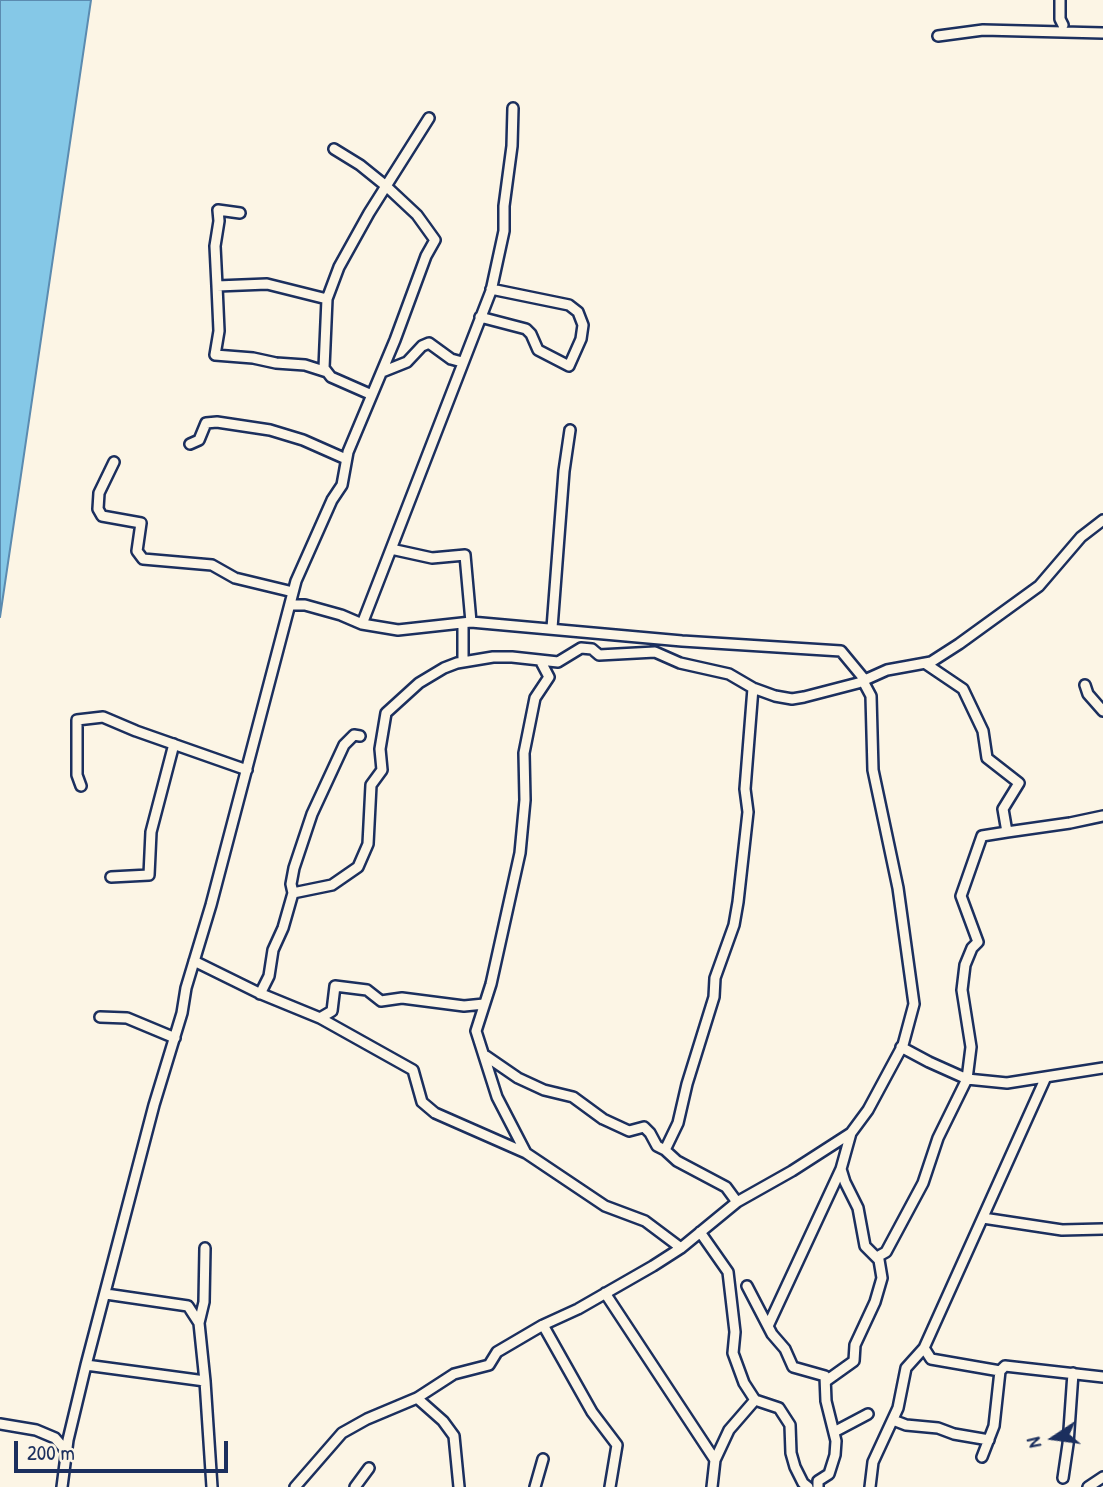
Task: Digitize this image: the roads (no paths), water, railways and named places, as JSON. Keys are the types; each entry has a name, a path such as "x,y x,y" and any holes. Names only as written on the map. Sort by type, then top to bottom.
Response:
{"street":[{"path":"1060,0 1060,19 1063,25"},
{"path":"938,36 983,30 1103,33"},
{"path":"362,624 491,289 504,230 503,206 512,146 513,108"},
{"path":"372,395 331,377 324,368 327,299 339,267 429,118"},
{"path":"62,1487 66,1452 86,1365 293,592 323,519 342,485 346,460 426,256 435,240 417,215 386,186 334,149"},
{"path":"240,214 218,210 215,246 219,331 215,355 305,365 327,372"},
{"path":"217,286 267,284 327,299"},
{"path":"480,317 526,329 538,350 569,366 583,325 578,312 569,305 491,289"},
{"path":"382,372 407,362 422,346 429,343 451,359 462,362"},
{"path":"190,444 199,440 206,423 218,422 270,430 303,439 346,460"},
{"path":"552,628 564,471 570,429"},
{"path":"114,462 99,493 97,509 102,516 141,523 137,551 143,559 212,565 235,578 293,592"},
{"path":"293,893 332,885 358,867 368,844 370,785 382,770 380,749 386,713 419,683 444,668 463,662 502,657 558,662 581,648 592,649 599,655 655,652 680,663 729,674 753,688 775,696 798,698 864,680 887,670 926,664 959,644 1039,586 1081,537 1103,520"},
{"path":"391,549 432,558 465,555 467,622 463,662"},
{"path":"290,605 305,605 362,624 398,630 467,622 682,641 841,651 864,680 870,696 873,770 898,888 914,1004 901,1047 868,1110 851,1133 737,1202 681,1248 578,1309 543,1325 497,1352 489,1364 454,1374 417,1398 367,1419 342,1433 295,1487"},
{"path":"526,1153 498,1097 477,1031 491,984 520,853 524,753 535,698 549,677 540,660"},
{"path":"926,664 962,689 983,731 987,758 1019,783 1003,809 1007,832"},
{"path":"1085,685 1088,694 1103,710"},
{"path":"664,1150 678,1123 714,997 715,978 734,925 747,812 746,789 753,688"},
{"path":"81,786 77,775 76,754 78,720 103,717 247,770"},
{"path":"260,994 269,976 273,950 283,928 293,893 291,884 294,868 312,814 344,745 354,736 360,736"},
{"path":"111,877 149,875 151,832 174,744"},
{"path":"877,1257 886,1252 923,1183 938,1139 967,1079 971,1047 962,990 965,965 971,948 978,942 961,896 982,836 1103,816"},
{"path":"194,961 260,994 320,1018 413,1070 422,1102 435,1113 526,1153 605,1206 645,1222 681,1248"},
{"path":"320,1018 332,1011 335,986 367,990 381,1001 402,998 464,1006 484,1004"},
{"path":"100,1017 127,1018 175,1038"},
{"path":"901,1047 967,1079 1007,1083 1103,1068"},
{"path":"485,1056 544,1090 573,1097 603,1119 629,1131 644,1127 657,1146 677,1161 726,1187 737,1202"},
{"path":"870,1487 875,1453 893,1420 906,1368 924,1348 1046,1077"},
{"path":"768,1326 841,1169 851,1133"},
{"path":"826,1381 853,1361 855,1345 875,1302 882,1278 877,1257 865,1246 858,1208 841,1169"},
{"path":"983,1218 1062,1230 1103,1229"},
{"path":"700,1232 728,1272 735,1332 733,1353 744,1384 755,1400 779,1408 790,1425 791,1453 795,1467 808,1487"},
{"path":"205,1248 204,1302 199,1323 212,1487"},
{"path":"747,1286 793,1367 825,1376 826,1401 836,1441 829,1474 818,1481 818,1487"},
{"path":"605,1293 715,1460"},
{"path":"106,1294 188,1306 204,1302"},
{"path":"188,1306 199,1323"},
{"path":"543,1325 592,1412 617,1445 610,1487"},
{"path":"924,1348 931,1359 1000,1371"},
{"path":"86,1365 205,1381"},
{"path":"982,1457 997,1412 1000,1371 1005,1366 1103,1377"},
{"path":"1063,1478 1073,1373"},
{"path":"417,1398 443,1421 454,1436 459,1487"},
{"path":"712,1487 715,1460 729,1430 755,1400"},
{"path":"834,1432 867,1414"},
{"path":"893,1420 906,1425 938,1428 954,1434 989,1440"},
{"path":"0,1424 27,1427 55,1438 66,1452"},
{"path":"55,1438 71,1429"},
{"path":"535,1487 543,1459"},
{"path":"355,1487 369,1468"},
{"path":"1088,1487 1103,1477"}],"water":[{"path":"0,0 91,0 0,617"}]}
